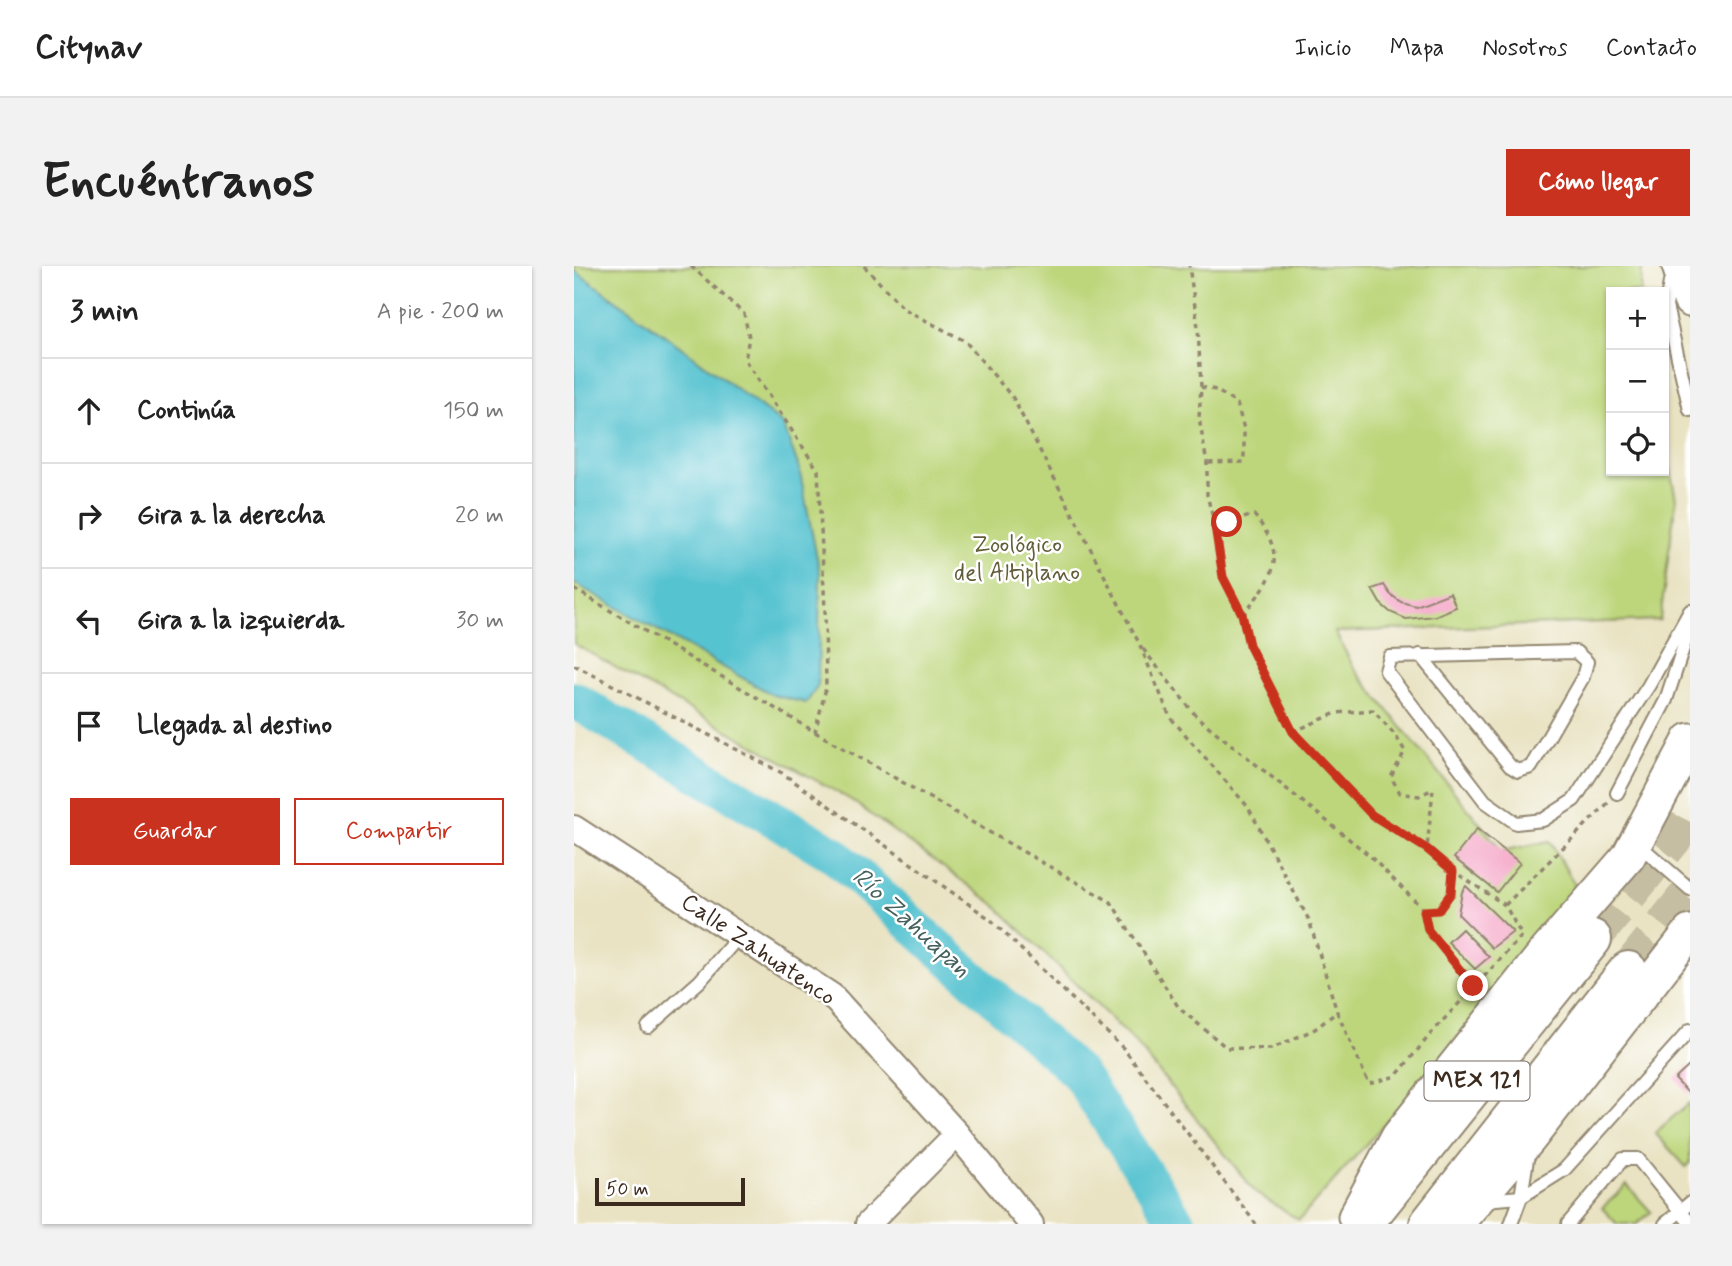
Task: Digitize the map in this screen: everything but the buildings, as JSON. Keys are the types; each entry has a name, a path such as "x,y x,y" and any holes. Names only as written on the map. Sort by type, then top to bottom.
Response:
{"main road":[{"name":"MEX 121","path":"1363,1224 1592,939"},
{"name":"MEX 121","path":"1429,1224 1628,971"}],"street":[{"path":"1681,266 1690,300"},
{"path":"1351,1224 1398,1137 1543,955 1628,857 1690,740"},
{"name":"Calle Zahuatenco","path":"574,828 832,996 957,1134 1031,1224"},
{"path":"1466,1212 1530,1138 1690,932"},
{"path":"868,1224 957,1134"}],"lane":[{"path":"1681,266 1670,282 1666,306 1690,410"},
{"path":"1420,655 1510,765 1518,771 1531,767 1583,677 1587,663 1576,652 1420,655 1390,657 1386,671 1485,801 1516,823 1543,820 1574,800 1648,685 1690,611"},
{"path":"1617,793 1667,700 1690,627"},
{"path":"1637,843 1690,889"},
{"path":"648,1027 700,981 740,935"},
{"path":"1466,1212 1521,1197 1564,1170 1690,1030"},
{"path":"1511,1224 1521,1197 1530,1138"},
{"path":"1568,1224 1623,1159 1638,1159 1685,1207 1690,1223"},
{"path":"1665,1224 1685,1207"}],"path":[{"path":"691,266 744,314 749,337 745,360 818,470 826,688 816,732"},
{"path":"864,266 904,309 965,341 1013,398 1139,643 1170,718 1248,807 1309,920 1336,1012 1369,1084 1396,1076 1473,986 1522,936 1505,905 1453,871 1427,849 1372,815 1293,732 1249,645 1242,614 1223,577 1207,495 1207,463 1199,418 1201,387 1198,327 1189,266"},
{"path":"1201,387 1216,390 1237,404 1244,429 1244,462 1207,463"},
{"path":"1215,526 1254,515 1266,530 1274,553 1274,570 1264,589 1242,614"},
{"path":"574,589 1111,902 1179,1008 1227,1048 1271,1048 1315,1029 1336,1012"},
{"path":"1139,643 1197,717 1369,855 1424,911 1428,930 1473,986"},
{"path":"574,665 782,773 990,919 1124,1049 1256,1224"},
{"path":"1293,732 1336,713 1373,710 1395,734 1405,751 1391,777 1400,793 1419,796 1433,789 1427,849"},
{"path":"1505,905 1617,793"},
{"path":"1424,911 1439,910 1451,893 1453,871"}],"green space":[{"name":"Zoológico del Altiplano","path":"574,266 1642,266 1641,287 1606,287 1606,476 1669,476 1669,463 1676,499 1660,620 1335,632 1355,670 1502,851 1550,841 1577,889 1424,1079 1299,1220 1256,1193 1135,1042 994,904 851,800 574,644"},
{"path":"1689,1103 1690,1163 1686,1167 1655,1133"},
{"path":"1627,1185 1651,1212 1637,1224 1617,1224 1602,1208"}],"water":[{"path":"574,270 783,424 799,468 820,573 818,686 806,703 773,695 574,583"}],"waterway":[{"name":"Río Zahuapan","path":"574,700 833,854 1079,1074 1178,1224"}],"tunnel":[{"path":"1592,939 1680,830 1690,810"},
{"path":"1628,971 1690,893"}],"route":[{"path":"1227,522 1215,526 1223,577 1242,614 1249,645 1293,732 1372,815 1427,849 1453,871 1451,893 1439,910 1424,911 1428,930 1473,986"}]}
